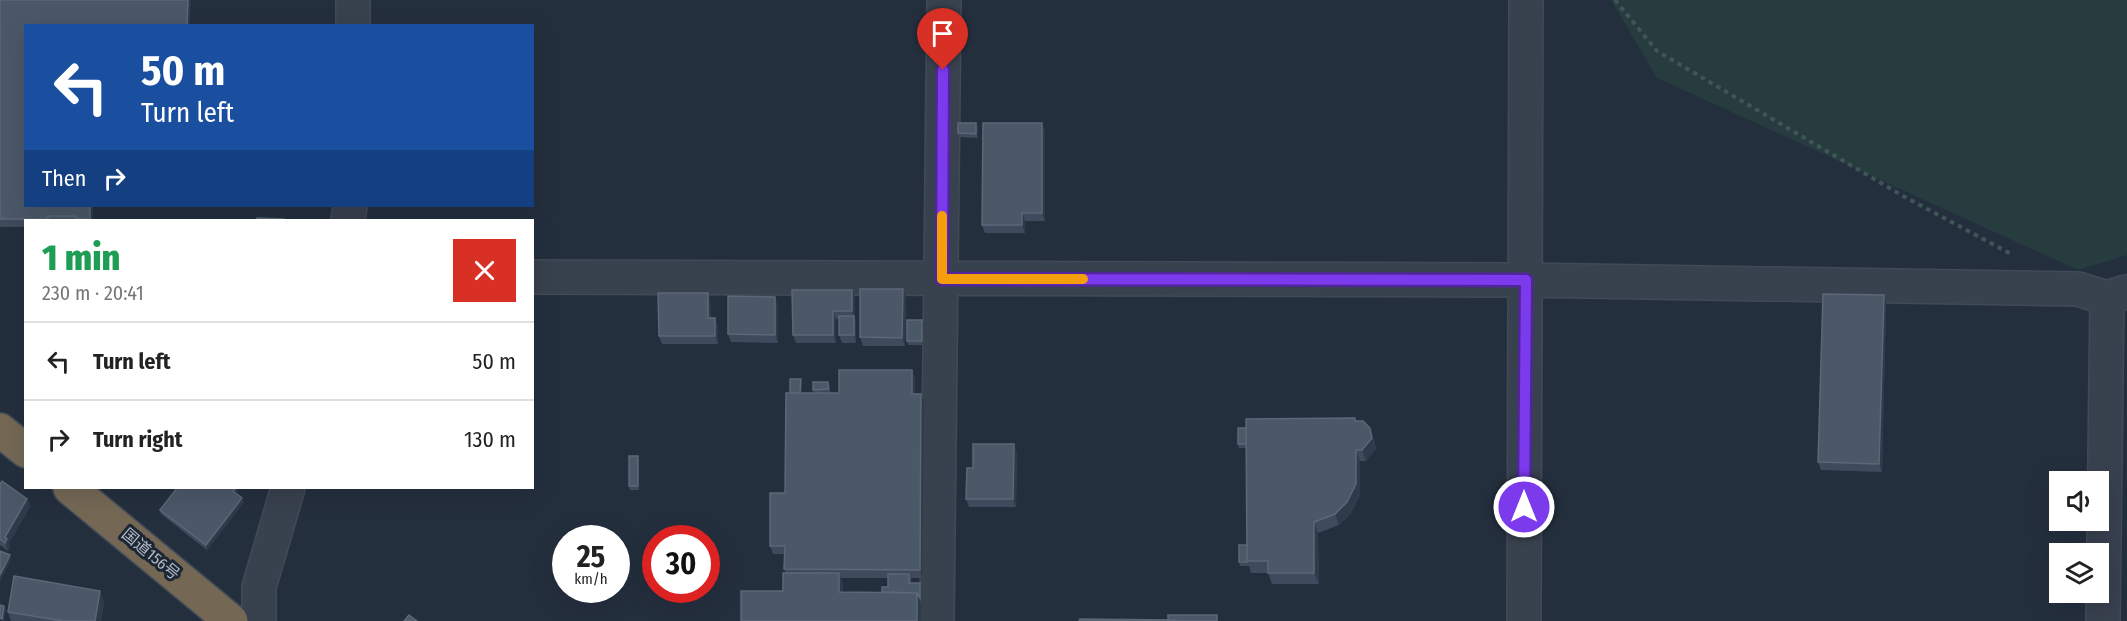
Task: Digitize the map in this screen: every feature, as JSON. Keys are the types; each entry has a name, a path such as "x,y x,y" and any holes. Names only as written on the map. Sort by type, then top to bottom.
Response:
{"highway":[{"path":"0,430 24,449"},
{"name":"国道156号","path":"71,489 231,621"}],"street":[{"path":"352,24 353,0"},
{"path":"937,621 944,0"},
{"path":"1524,621 1526,0"},
{"path":"534,277 1526,280 2078,289 2117,295 2103,621"},
{"path":"259,621 259,587 288,489"}],"path":[{"path":"1616,0 1657,51 1903,196 2016,256"}],"green space":[{"path":"1611,0 2127,0 2127,255 2078,270 1657,78"}],"building":[{"path":"0,0 188,0 187,24 24,24 24,207 90,207 90,219 77,219 76,216 48,216 48,219 0,219"},
{"path":"958,123 976,123 976,134 958,133"},
{"path":"983,123 1042,123 1042,213 1022,213 1022,225 982,225"},
{"path":"48,216 76,216 76,219 47,219"},
{"path":"860,289 903,289 902,338 860,337"},
{"path":"792,290 852,290 852,311 833,311 833,335 793,335"},
{"path":"658,293 708,293 708,318 715,318 715,336 659,336"},
{"path":"1823,294 1884,295 1879,464 1818,462"},
{"path":"728,296 775,297 775,335 728,334"},
{"path":"839,316 854,316 854,335 839,335"},
{"path":"907,320 922,320 922,341 907,341"},
{"path":"839,370 912,370 912,394 921,394 920,570 784,569 785,546 770,546 770,493 785,493 786,393 839,393"},
{"path":"790,379 801,379 800,393 790,393"},
{"path":"813,382 828,382 828,389 813,390"},
{"path":"1355,418 1355,421 1363,421 1370,428 1372,438 1362,450 1356,450 1356,484 1347,502 1335,514 1314,522 1314,573 1268,573 1268,561 1247,561 1246,419"},
{"path":"1238,428 1246,428 1246,444 1238,444"},
{"path":"973,444 1014,444 1013,499 966,499 967,468 973,468"},
{"path":"629,456 638,456 638,486 629,486"},
{"path":"2,481 27,499 5,537 7,539 5,543 0,539 0,484"},
{"path":"176,489 235,489 233,491 242,498 206,545 160,510"},
{"path":"1239,545 1247,545 1247,562 1239,562"},
{"path":"0,551 10,555 0,575"},
{"path":"783,573 839,573 839,592 917,593 917,621 741,621 741,591 783,591"},
{"path":"888,574 909,574 909,583 920,583 920,598 917,593 882,592 882,587 888,587"},
{"path":"14,576 100,591 95,621 63,621 8,612"},
{"path":"0,605 4,606 2,619 0,618"},
{"path":"409,615 417,621 404,621"},
{"path":"1168,615 1217,615 1217,621 1176,621 1168,620"},
{"path":"1080,619 1175,620 1176,621 1079,621"}],"slow traffic":[{"path":"942,216 942,279 1083,279"}],"route":[{"path":"943,70 942,279 1526,280 1524,507"}]}
